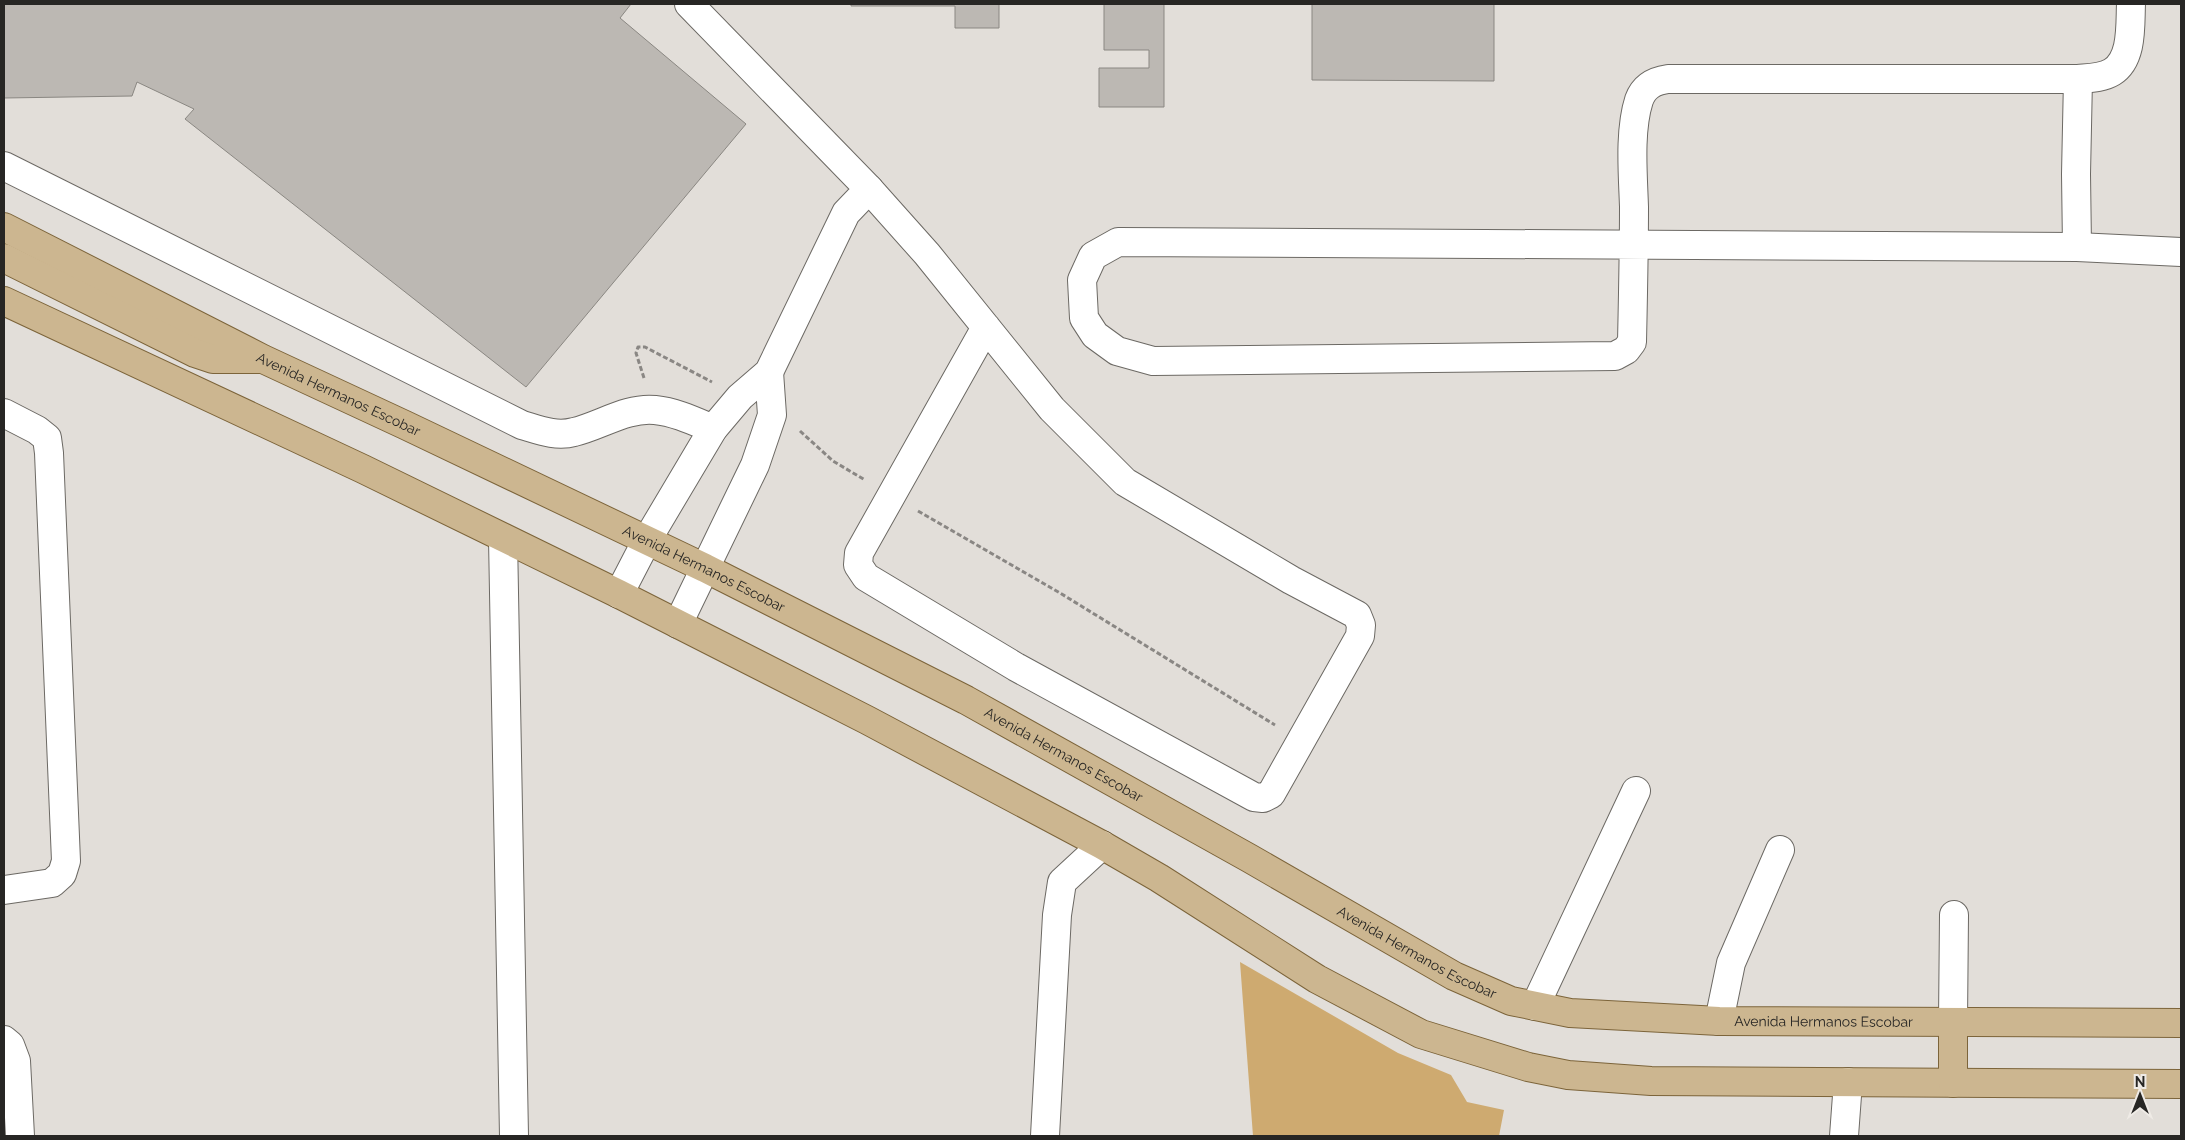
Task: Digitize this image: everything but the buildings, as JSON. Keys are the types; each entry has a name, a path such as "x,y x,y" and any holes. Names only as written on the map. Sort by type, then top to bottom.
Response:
{"main road":[{"name":"Avenida Hermanos Escobar","path":"4,227 263,359 705,568 966,700 1249,858 1454,976 1511,1001 1570,1013 1720,1021 2181,1023"},
{"path":"4,258 195,353 213,359 263,359"},
{"path":"4,301 336,456 619,594 867,720 1102,845 1168,883 1317,979 1421,1034 1528,1067 1568,1075 1651,1081 2181,1084"},
{"path":"1953,1022 1953,1083"}],"street":[{"path":"689,4 869,189 927,254 986,327 1052,409 1125,482 1291,580 1357,615 1361,625 1360,636 1271,794 1263,798 1254,797 1007,662 866,577 858,565 859,553 986,327"},
{"path":"2131,4 2130,40 2122,63 2112,72 2099,77 2078,79 1668,79 1656,81 1648,86 1640,99 1635,119 1634,243 1632,342 1626,350 1615,356 1153,361 1117,350 1095,334 1084,318 1082,280 1093,256 1118,242 1634,243 2078,247 2181,252"},
{"path":"2078,79 2076,174 2078,247"},
{"path":"4,166 522,425 547,433 573,433 624,414 653,410 680,416 713,429"},
{"path":"619,594 647,540 713,429 740,397 769,372 846,213 869,189"},
{"path":"678,624 755,464 772,415 769,372"},
{"path":"4,413 37,430 46,438 50,452 66,861 62,874 52,883 4,890"},
{"path":"503,538 514,1136"},
{"path":"1535,1006 1636,791"},
{"path":"1046,1136 1057,915 1062,882 1102,845"},
{"path":"1720,1021 1731,963 1780,850"},
{"path":"1953,1022 1954,915"},
{"path":"4,1040 10,1045 16,1061 20,1136"},
{"path":"1844,1136 1848,1082"}],"path":[{"path":"638,346 645,346 740,397"},
{"path":"772,415 799,430 833,460 891,496 1068,598 1301,741"}],"shaded area":[{"path":"1240,962 1398,1053 1451,1075 1467,1102 1504,1110 1499,1136 1253,1136"}]}
